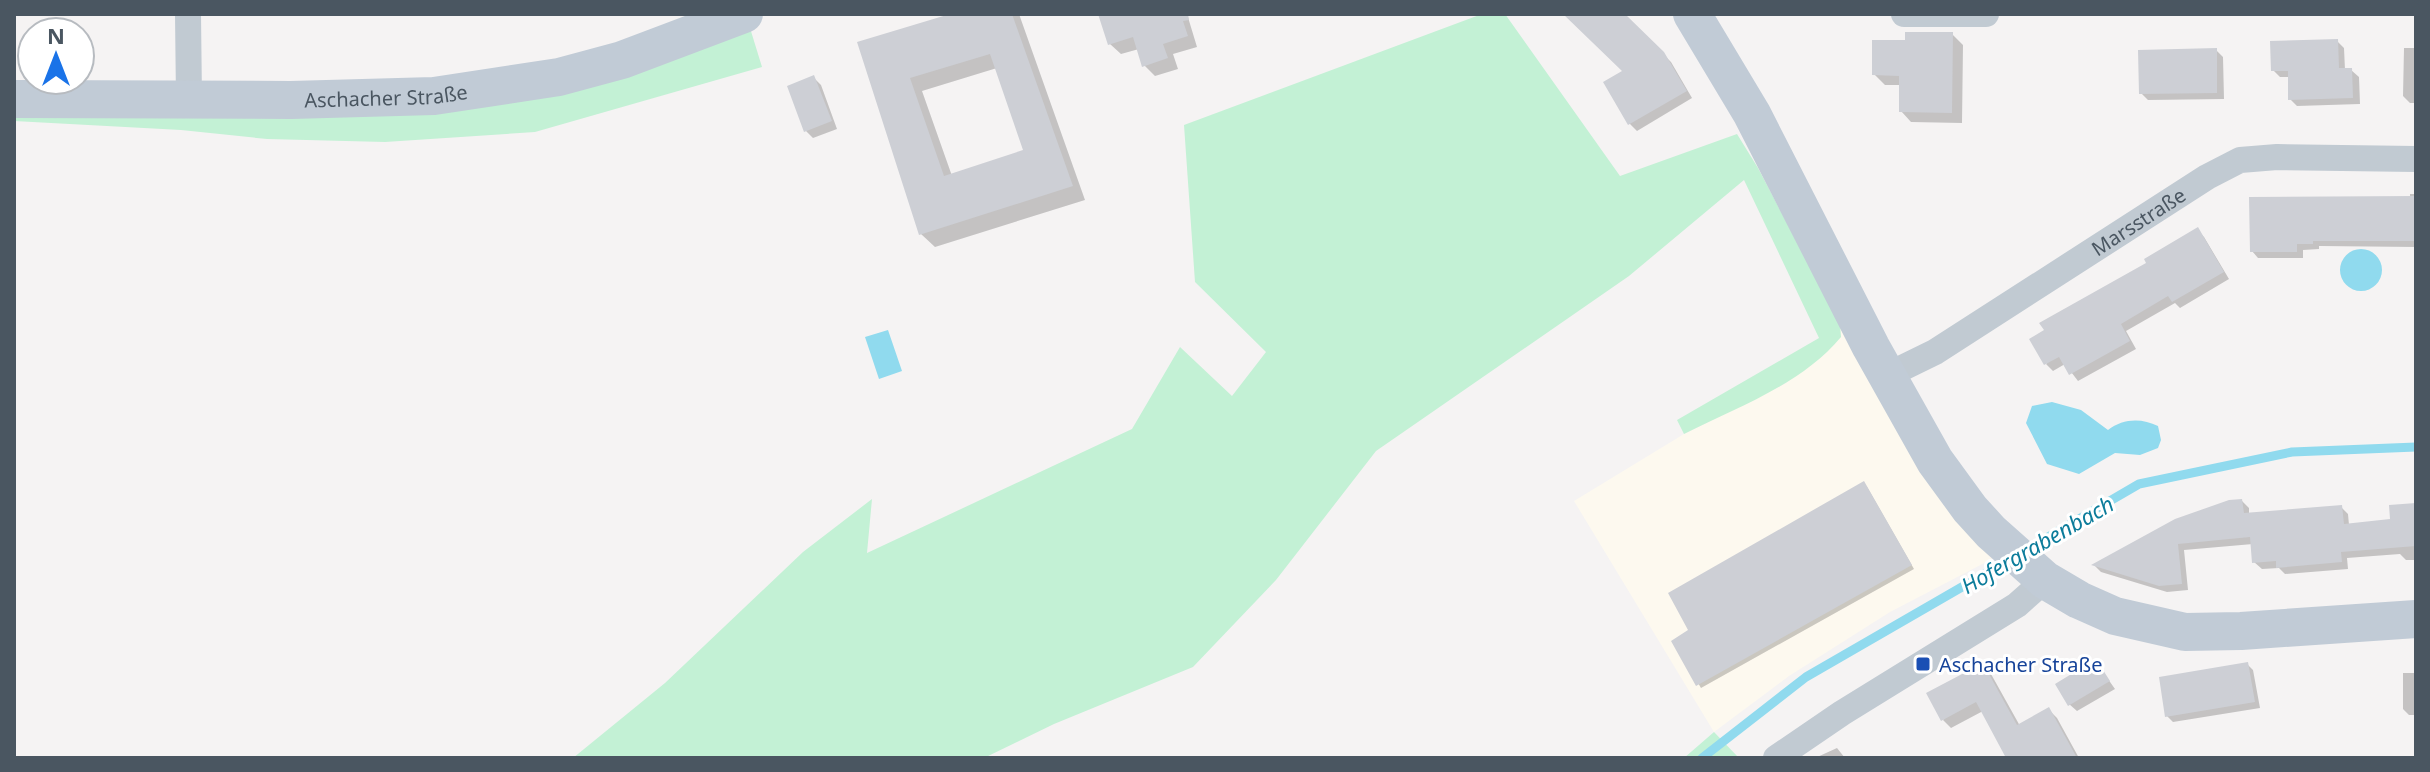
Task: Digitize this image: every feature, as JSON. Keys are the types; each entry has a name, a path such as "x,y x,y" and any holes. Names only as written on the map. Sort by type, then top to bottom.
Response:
{"street":[{"path":"188,14 189,100"},
{"name":"Aschacher Straße","path":"14,99 434,96 559,77 622,60 744,14"},
{"path":"1692,14 1752,114 1935,461 1991,532 2045,580 2115,616 2185,632 2416,619"},
{"path":"1904,14 1986,14"},
{"name":"Marsstraße","path":"1888,375 1935,352 2207,177 2240,160 2277,157 2416,159"},
{"path":"1776,758 1842,713 2017,605 2045,580"}],"shaded area":[{"path":"1840,324 1971,531 1992,559 1890,612 1789,676 1714,732 1574,501 1684,434 1786,383"}],"green space":[{"path":"1482,14 1505,14 1620,176 1737,134 1840,324 1841,337 1825,354 1788,381 1684,434 1677,420 1819,338 1744,180 1629,276 1376,451 1276,580 1193,667 1054,724 984,758 573,758 665,683 803,552 872,499 867,553 1132,429 1180,347 1232,396 1266,352 1195,282 1184,125"},
{"path":"750,28 762,67 535,132 385,142 267,139 181,130 14,121 14,114 240,116"},
{"path":"1714,732 1738,757 1684,758"}],"water":[{"path":"2361,249 2376,255 2382,270 2376,285 2361,291 2346,285 2340,270 2346,255"},
{"path":"888,330 902,371 879,379 865,337"},
{"path":"2052,402 2081,410 2108,430 2133,420 2158,426 2161,440 2158,448 2140,455 2115,453 2079,474 2047,464 2026,423 2032,406"}],"building":[{"path":"950,14 1012,14 1073,186 919,235 857,42","holes":["990,54 1023,150 944,176 910,78"]},
{"path":"1098,14 1188,14 1189,20 1183,21 1188,36 1163,44 1168,58 1142,67 1133,37 1108,45"},
{"path":"1563,14 1625,14 1664,52 1687,91 1628,125 1603,82 1622,71"},
{"path":"1905,32 1953,32 1952,113 1899,112 1899,76 1872,75 1872,40 1905,40"},
{"path":"2338,39 2339,68 2352,68 2353,98 2288,100 2288,71 2271,71 2270,41"},
{"path":"2217,48 2217,93 2139,94 2138,50"},
{"path":"814,75 832,121 804,132 787,86"},
{"path":"2416,196 2416,241 2313,241 2313,244 2297,244 2297,252 2250,252 2249,197"},
{"path":"2198,227 2224,272 2172,302 2168,296 2121,324 2130,341 2069,375 2059,357 2044,365 2029,339 2044,330 2039,323 2146,263 2144,259"},
{"path":"1864,481 1912,565 1696,686 1671,641 1688,630 1668,593"},
{"path":"2242,499 2244,513 2342,505 2344,524 2390,519 2389,505 2416,503 2416,546 2341,552 2342,562 2276,568 2276,561 2252,563 2250,537 2178,544 2182,584 2159,586 2091,565 2175,519 2229,500"},
{"path":"2096,659 2110,681 2068,706 2055,684"},
{"path":"2248,662 2255,702 2165,717 2159,677"},
{"path":"1983,663 2017,725 2049,707 2077,758 2006,758 1976,702 1941,721 1926,693"}],"waterway":[{"name":"Hofergrabenbach","path":"2024,551 2139,484 2292,452 2416,447"},
{"name":"Hofergrabenbach","path":"1702,758 1806,677 2007,561"}],"place":[{"name":"Aschacher Straße","path":"1923,664"}]}
